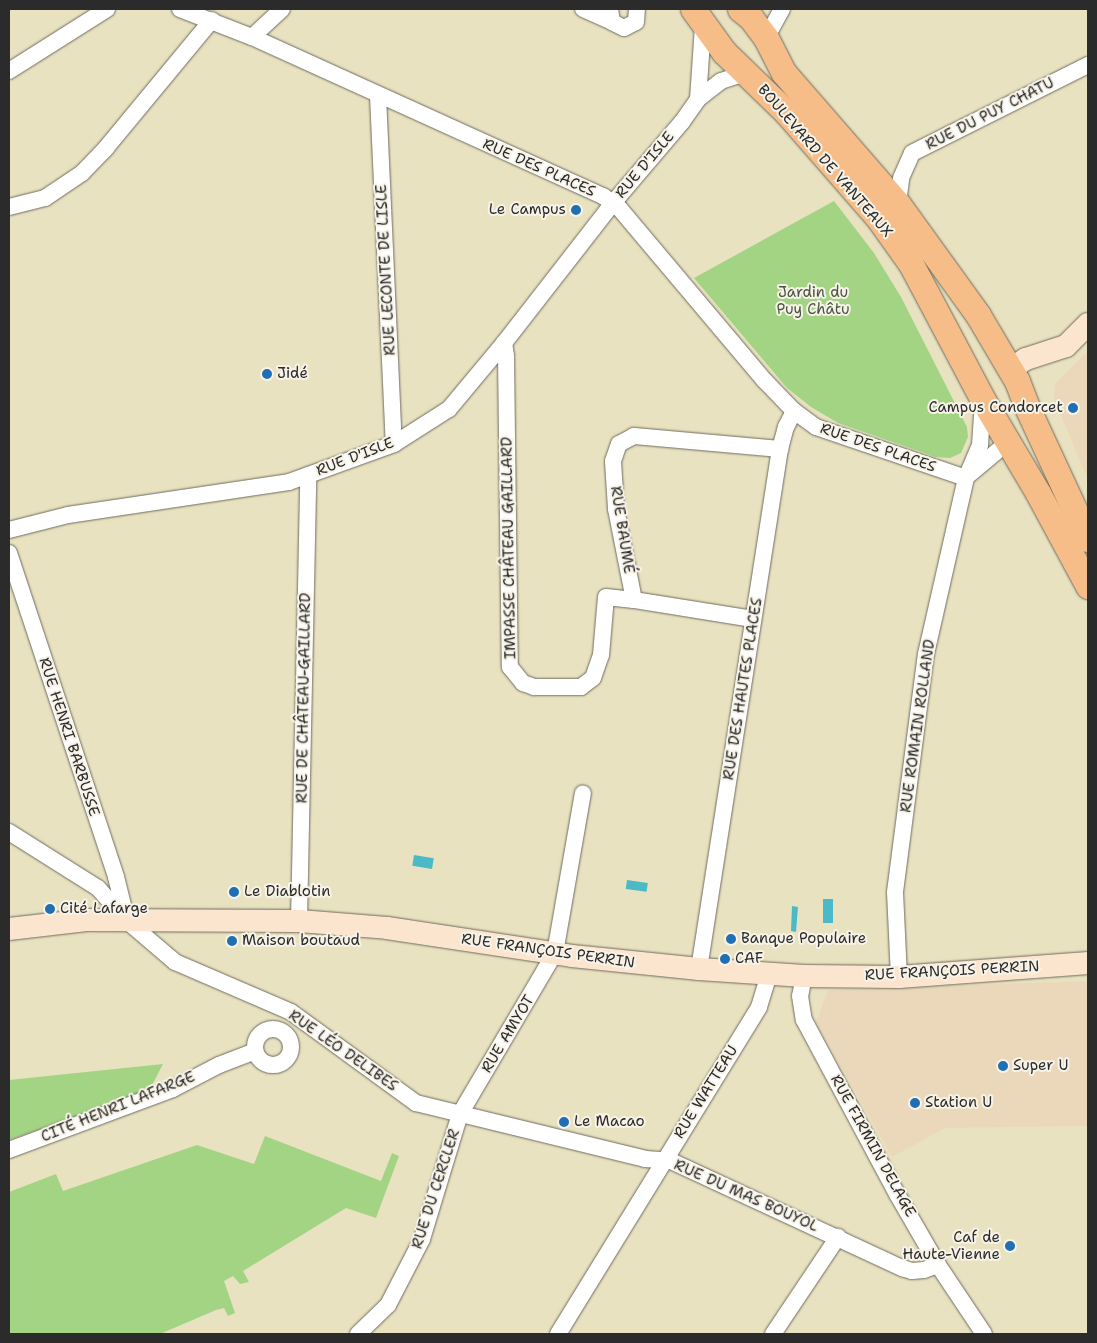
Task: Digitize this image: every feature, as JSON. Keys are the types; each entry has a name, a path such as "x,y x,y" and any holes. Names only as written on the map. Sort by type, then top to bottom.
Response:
{"main road":[{"name":"BOULEVARD DE VANTEAUX","path":"740,9 752,18 757,57 786,112 879,219 997,385 1017,424 1088,586"},
{"name":"BOULEVARD DE VANTEAUX","path":"705,14 724,52 757,57 784,73 898,204 978,314 997,385 1017,424 1088,539"},
{"path":"997,385 1026,359 1066,346 1088,324"},
{"name":"RUE FRANÇOIS PERRIN","path":"9,929 88,920 299,921 387,928 555,953 699,970 804,976 900,977 1088,964"}],"street":[{"path":"9,71 107,9"},
{"name":"RUE DES PLACES","path":"180,9 252,37 378,96 603,196 613,203 769,385 794,411 816,427 966,478"},
{"path":"252,37 282,9"},
{"path":"584,9 611,16 619,28 632,26 638,18 637,9"},
{"path":"757,57 782,9"},
{"path":"698,99 705,14"},
{"path":"9,207 45,198 82,173 106,148 212,20"},
{"name":"RUE D'ISLE","path":"9,530 68,515 289,482 394,444 449,409 504,343 613,203 682,122 698,99 757,57"},
{"name":"RUE DU PUY CHATU","path":"898,204 901,178 912,153 1088,65"},
{"name":"RUE LECONTE DE LISLE","path":"378,96 394,444"},
{"name":"IMPASSE CHÂTEAU GAILLARD","path":"504,343 506,366 510,667 523,683 534,687 581,687 593,678 601,655 606,597 634,600"},
{"name":"RUE ROMAIN ROLLAND","path":"900,977 896,892 925,664 949,548 966,478 980,445 997,385"},
{"name":"RUE DES HAUTES PLACES","path":"699,970 780,449 786,427 794,411"},
{"path":"966,478 983,461 988,460 1017,424"},
{"name":"RUE BAUMÉ","path":"634,600 616,509 613,461 619,444 634,436 780,449"},
{"name":"RUE DE CHÂTEAU-GAILLARD","path":"299,921 308,475"},
{"name":"RUE HENRI BARBUSSE","path":"9,553 116,877 127,921"},
{"path":"634,600 754,620"},
{"path":"555,953 583,793"},
{"name":"RUE LÉO DELIBES","path":"9,832 98,888 127,921 175,962 290,1012 416,1103 460,1114"},
{"name":"RUE AMYOT","path":"460,1114 555,953"},
{"name":"RUE WATTEAU","path":"558,1334 662,1161 759,1008 769,974"},
{"name":"RUE FIRMIN DELAGE","path":"804,976 800,996 804,1020 897,1194 938,1264 984,1334"},
{"path":"281,1031 290,1012"},
{"path":"276,1029 281,1031 289,1040 290,1052 283,1062 277,1065 266,1064 261,1061 255,1051 256,1040 264,1031 276,1029"},
{"name":"CITÉ HENRI LAFARGE","path":"9,1150 173,1089 220,1065 255,1051"},
{"name":"RUE DU MAS BOUYOL","path":"460,1114 645,1159 671,1161 912,1271 924,1270 938,1264"},
{"name":"RUE DU CERCLER","path":"358,1334 388,1305 422,1240 460,1114"},
{"path":"773,1334 838,1237"}],"shaded area":[{"name":"Campus Condorcet","path":"1088,351 1088,480 1054,399 1055,384"},
{"path":"1088,981 1088,1126 945,1128 892,1157 816,1022 828,990"}],"green space":[{"name":"Jardin du Puy Châtu","path":"834,201 874,253 901,297 967,427 968,437 961,453 950,458 936,457 838,423 811,407 787,388 694,278"},
{"path":"163,1064 149,1091 9,1140 9,1080"},
{"path":"265,1136 381,1181 392,1153 399,1156 376,1218 346,1208 243,1271 249,1282 240,1284 233,1276 224,1281 235,1313 228,1316 224,1308 216,1310 160,1334 9,1334 9,1192 56,1174 63,1191 197,1145 254,1164"}],"water":[{"path":"414,855 434,858 432,869 412,866"},
{"path":"627,880 648,883 647,892 626,889"},
{"path":"823,899 833,899 833,923 823,923"},
{"path":"792,906 798,907 796,932 791,931"}],"place":[{"name":"Le Campus","path":"576,210"},
{"name":"Jidé","path":"267,374"},
{"name":"Campus Condorcet","path":"1073,408"},
{"name":"Le Diablotin","path":"234,892"},
{"name":"Cité Lafarge","path":"50,909"},
{"name":"Banque Populaire","path":"731,939"},
{"name":"Maison boutaud","path":"232,941"},
{"name":"CAF","path":"725,959"},
{"name":"Super U","path":"1003,1066"},
{"name":"Station U","path":"915,1103"},
{"name":"Le Macao","path":"564,1122"},
{"name":"Caf de Haute-Vienne","path":"1010,1246"}]}
